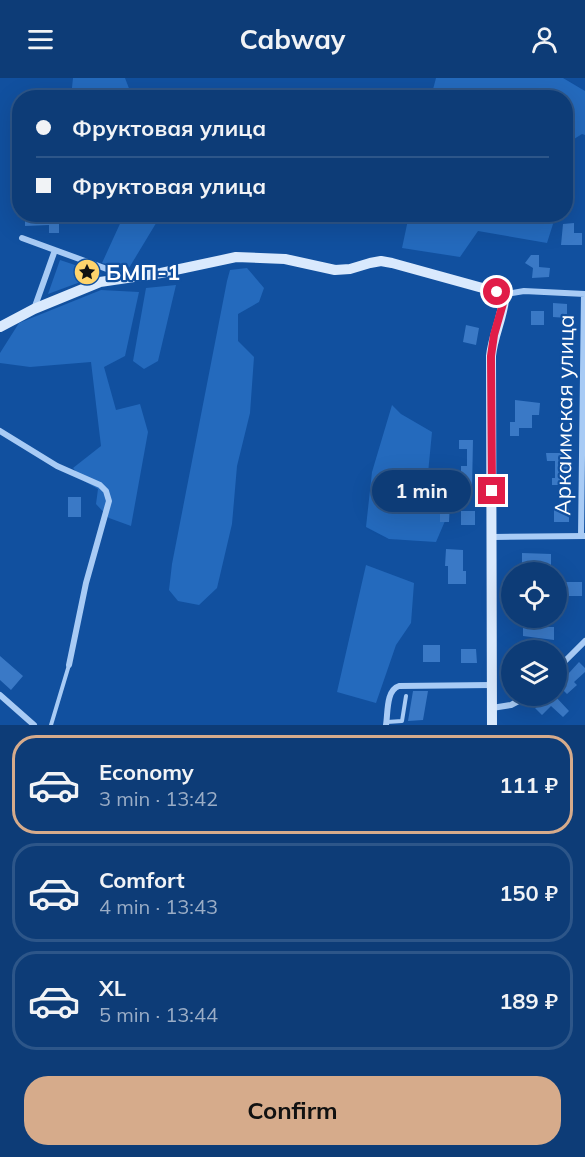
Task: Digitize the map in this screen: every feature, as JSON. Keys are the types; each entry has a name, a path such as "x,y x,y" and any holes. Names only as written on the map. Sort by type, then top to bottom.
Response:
{"street":[{"path":"22,238 130,278"},
{"path":"34,309 55,250"},
{"path":"0,327 34,309 100,282 236,257 285,259 335,270 381,261 432,273 501,295 524,291 584,294"},
{"name":"Аркаимская улица","path":"583,536 584,294"},
{"path":"492,725 491,356 494,335 503,308 504,300 501,295"},
{"path":"0,431 57,466 100,485 106,491 109,501 86,583 69,665"},
{"path":"493,537 583,536"},
{"path":"567,659 585,641"},
{"path":"387,723 390,693 394,687 492,685"},
{"path":"0,695 34,725"},
{"path":"492,708 505,706"}],"lane":[{"path":"51,725 69,665"},
{"path":"387,723 402,721 406,696"}],"shaded area":[{"path":"73,78 125,78 130,90 72,90"},
{"path":"436,78 563,78 585,91 585,135 582,134 573,140 573,90 433,90"},
{"path":"121,222 157,222 129,268 102,263"},
{"path":"408,222 552,222 553,224 547,243 478,231 460,257 402,248"},
{"path":"60,260 102,274 48,294"},
{"path":"247,268 264,288 259,302 238,314 238,341 254,357 250,413 237,466 232,524 217,588 199,605 178,601 169,590 172,564 227,281 230,270"},
{"path":"176,285 158,361 144,369 133,361 146,288"},
{"path":"101,290 139,292 125,356 104,367 116,410 140,404 148,432 131,526 109,518 96,504 98,489 84,481 73,468 101,446 91,362 30,367 0,363 0,353 19,323"},
{"path":"392,405 401,414 432,432 426,494 448,514 436,542 389,539 366,527 372,472"},
{"path":"366,565 414,583 411,623 396,645 376,703 337,692"}],"building":[{"path":"25,222 59,222 59,233 49,233 49,225 25,226"},
{"path":"574,223 574,233 582,233 582,245 561,245 563,224"},
{"path":"531,255 539,255 539,267 550,268 549,277 532,278 533,268 525,263"},
{"path":"553,303 567,304 567,318 553,317"},
{"path":"531,311 544,311 544,325 531,325"},
{"path":"466,325 479,328 476,345 463,342"},
{"path":"515,400 540,403 539,415 532,415 532,428 519,428 519,436 510,436 510,422 515,422"},
{"path":"459,440 473,440 472,489 455,489 455,499 445,499 446,481 461,481 461,466 467,466 467,449 459,449"},
{"path":"546,453 569,453 568,485 552,485 552,478 555,478 555,461 547,461"},
{"path":"68,497 81,497 81,517 68,517"},
{"path":"440,502 450,502 449,522 440,522"},
{"path":"554,509 569,509 569,522 554,522"},
{"path":"461,511 475,511 475,525 461,525"},
{"path":"446,549 463,550 463,571 466,571 466,584 448,584 448,566 445,566"},
{"path":"522,553 551,554 551,562 522,562"},
{"path":"567,582 582,582 582,596 567,596"},
{"path":"523,628 554,628 554,640 523,636"},
{"path":"423,645 440,645 440,662 423,662"},
{"path":"461,649 476,649 477,663 461,663"},
{"path":"0,656 23,676 11,690 0,680"},
{"path":"579,662 585,668 585,672 574,682 577,685 567,694 567,675"},
{"path":"413,691 428,691 423,720 408,721"},
{"path":"537,706 551,706 542,715 535,708"},
{"path":"551,706 564,706 569,711 563,717"}],"place":[{"name":"БМП-1","path":"87,272"}],"route":[{"path":"492,491 491,356 494,335 504,300 497,292"}]}
